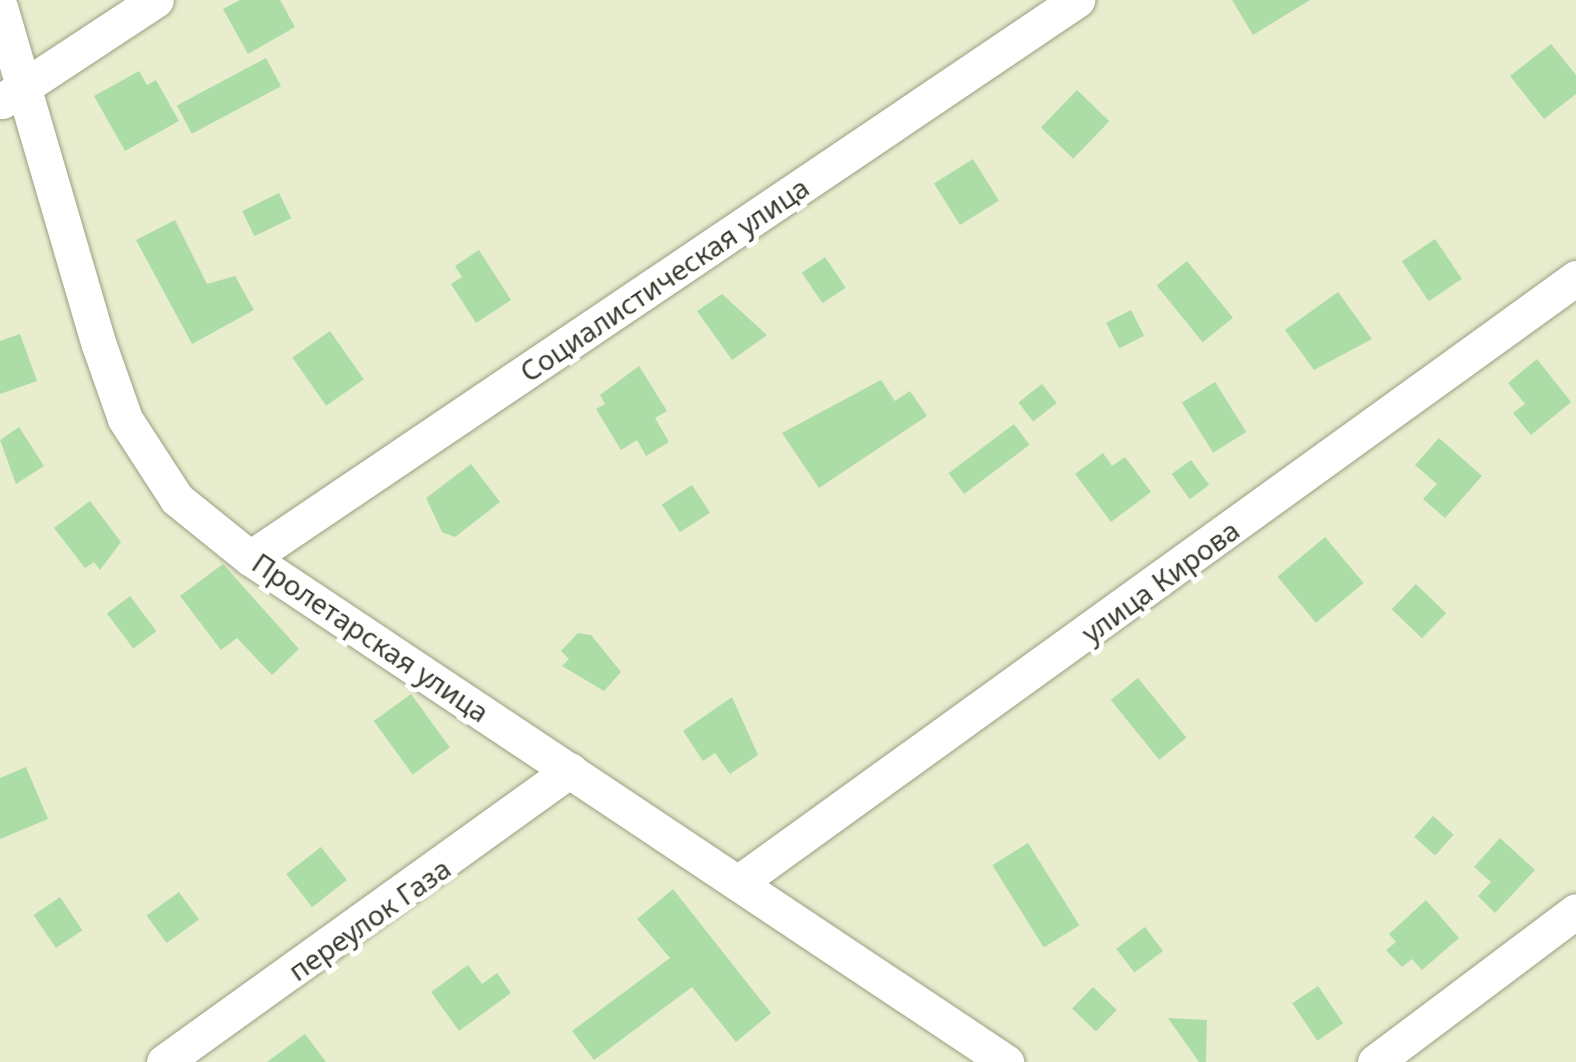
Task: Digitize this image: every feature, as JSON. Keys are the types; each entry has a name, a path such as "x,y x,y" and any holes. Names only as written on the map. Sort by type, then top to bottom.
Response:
{"street":[{"path":"10,95 156,0"},
{"name":"Социалистическая улица","path":"250,558 1078,0"},
{"name":"Пролетарская улица","path":"0,7 10,95 125,419 177,499 250,558 742,880 1006,1062"},
{"name":"улица Кирова","path":"742,880 1576,278"},
{"name":"переулок Газа","path":"164,1062 570,770"},
{"path":"1375,1062 1576,911"}],"building":[{"path":"240,0 280,0 295,27 248,54 223,9"},
{"path":"1232,0 1310,0 1253,35"},
{"path":"1551,44 1576,75 1576,94 1544,119 1510,76"},
{"path":"266,58 281,86 192,134 177,105"},
{"path":"139,71 147,85 156,80 179,121 125,151 94,96"},
{"path":"1077,90 1109,121 1073,159 1041,127"},
{"path":"973,159 999,201 960,225 934,183"},
{"path":"279,193 291,218 254,236 242,211"},
{"path":"175,220 207,284 235,276 254,310 192,344 136,240"},
{"path":"1435,239 1462,279 1429,301 1402,261"},
{"path":"479,250 511,300 476,323 451,284 462,277 455,266"},
{"path":"825,257 846,288 822,303 802,273"},
{"path":"1187,261 1233,318 1203,342 1157,286"},
{"path":"1338,292 1372,339 1314,370 1285,330"},
{"path":"722,294 767,335 732,360 697,311"},
{"path":"1131,310 1144,336 1119,349 1106,323"},
{"path":"330,331 364,379 326,406 292,357"},
{"path":"20,334 37,381 0,394 0,341"},
{"path":"1537,359 1571,402 1531,435 1513,413 1525,404 1508,383"},
{"path":"639,366 667,411 655,418 669,442 646,456 637,440 621,450 596,409 605,404 600,395"},
{"path":"881,380 895,401 910,391 927,416 819,488 782,433"},
{"path":"1215,382 1246,432 1213,453 1182,403"},
{"path":"1042,384 1057,403 1033,421 1018,402"},
{"path":"1014,424 1030,445 964,494 949,473"},
{"path":"19,427 44,466 16,484 0,440"},
{"path":"1439,438 1482,476 1445,518 1423,499 1437,484 1415,465"},
{"path":"1103,453 1112,466 1125,457 1151,492 1111,522 1075,474"},
{"path":"1191,460 1209,485 1190,499 1172,474"},
{"path":"471,464 500,502 455,537 442,532 426,498"},
{"path":"692,485 710,513 680,532 662,505"},
{"path":"90,501 121,542 100,570 94,562 85,568 54,528"},
{"path":"1325,537 1364,583 1316,623 1278,577"},
{"path":"223,564 299,649 272,675 237,638 221,650 180,596"},
{"path":"1416,584 1446,613 1422,638 1392,609"},
{"path":"130,596 156,631 133,649 107,613"},
{"path":"578,633 591,635 621,672 604,691 562,666 569,659 561,651"},
{"path":"1138,678 1186,738 1159,760 1111,700"},
{"path":"411,694 450,747 413,774 374,721"},
{"path":"732,697 758,755 730,774 715,753 703,761 683,731"},
{"path":"26,767 48,819 0,839 0,778"},
{"path":"1433,816 1454,835 1435,856 1414,837"},
{"path":"1500,838 1535,870 1495,913 1478,896 1491,882 1474,867"},
{"path":"1028,843 1079,925 1044,948 992,865"},
{"path":"321,847 347,880 312,907 286,874"},
{"path":"673,889 771,1013 736,1042 692,987 594,1060 572,1031 670,958 637,919"},
{"path":"179,892 199,920 167,943 147,916"},
{"path":"60,897 82,930 56,948 33,915"},
{"path":"1426,900 1459,938 1422,970 1412,959 1402,967 1386,950 1396,942 1389,934"},
{"path":"1145,927 1163,951 1134,973 1116,949"},
{"path":"468,965 482,984 497,973 511,993 459,1031 431,992"},
{"path":"1318,986 1343,1023 1317,1041 1292,1003"},
{"path":"1093,987 1117,1010 1096,1032 1072,1009"},
{"path":"1168,1018 1207,1020 1206,1062 1199,1062"},
{"path":"305,1034 326,1062 267,1062"}]}
